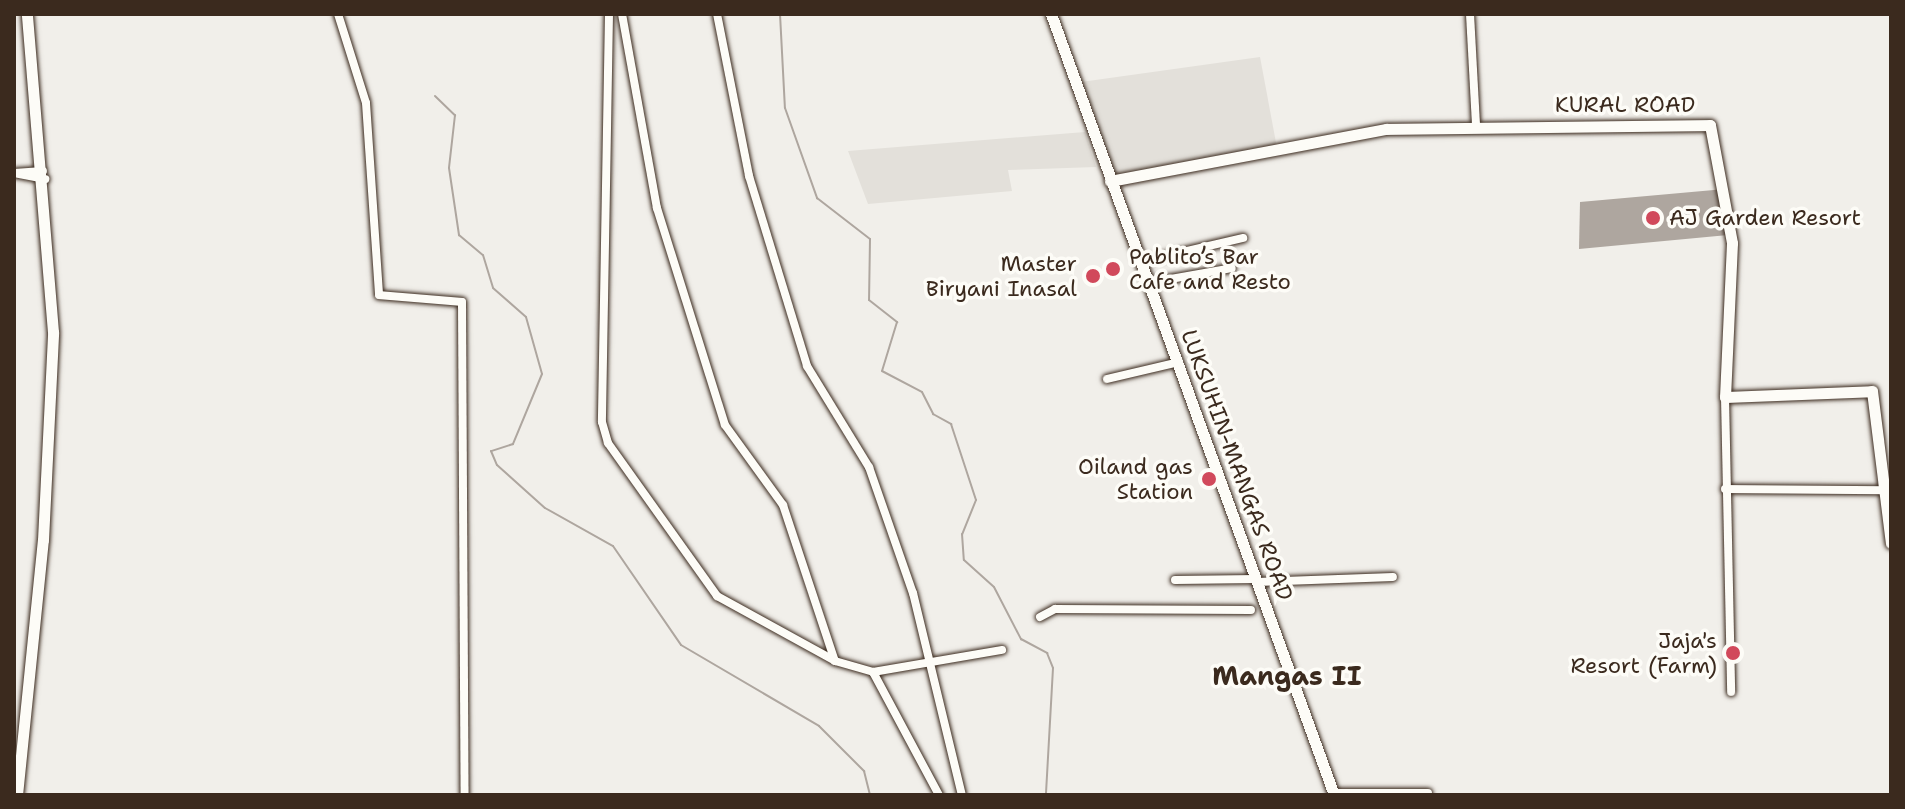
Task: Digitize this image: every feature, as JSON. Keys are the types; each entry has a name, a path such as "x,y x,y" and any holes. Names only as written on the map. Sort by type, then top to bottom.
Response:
{"street":[{"path":"17,795 43,540 53,332 45,175 27,14"},
{"path":"338,14 366,103 379,295 462,302 465,795"},
{"path":"609,14 603,432 717,596 835,661 873,672 1002,650"},
{"path":"622,14 657,208 725,425 783,505 835,661"},
{"path":"717,14 749,176 807,366 869,467 930,661 962,795"},
{"name":"LUKSUHIN-MANGAS ROAD","path":"1051,14 1333,794"},
{"path":"1470,14 1476,124"},
{"name":"KURAL ROAD","path":"1110,181 1293,152 1369,131 1476,124 1710,125 1732,243 1725,397"},
{"path":"14,173 45,175"},
{"path":"1140,262 1243,238"},
{"path":"1148,283 1232,268"},
{"path":"1107,379 1179,362"},
{"path":"1731,692 1725,397 1872,391 1891,543"},
{"path":"1725,489 1883,490"},
{"path":"1175,580 1393,577"},
{"path":"1040,617 1055,609 1268,611"},
{"path":"873,672 939,795"},
{"path":"1333,794 1428,793"}],"shaded area":[{"path":"1260,57 1277,148 1112,177 1081,82"},
{"path":"1085,132 1096,167 1008,170 1012,191 868,204 848,151"},
{"name":"AJ Garden Resort","path":"1725,189 1728,235 1579,249 1580,202"}],"waterway":[{"path":"780,14 785,108 817,198 870,239 869,300 897,322 882,371 922,392 933,414 951,424 976,500 962,534 964,560 994,587 1021,639 1047,653 1053,668 1046,795"},
{"path":"435,96 455,115 449,168 459,235 483,255 493,288 526,317 542,374 513,444 491,451 497,465 545,508 613,546 681,645 819,726 864,771 870,795"}],"place":[{"name":"AJ Garden Resort","path":"1653,218"},
{"name":"Pablito’s Bar Cafe and Resto","path":"1113,269"},
{"name":"Master Biryani Inasal","path":"1093,276"},
{"name":"Oiland gas Station","path":"1209,479"},
{"name":"Jaja's Resort (Farm)","path":"1733,653"}],"district":[{"name":"Mangas II","path":"1287,676"}]}
